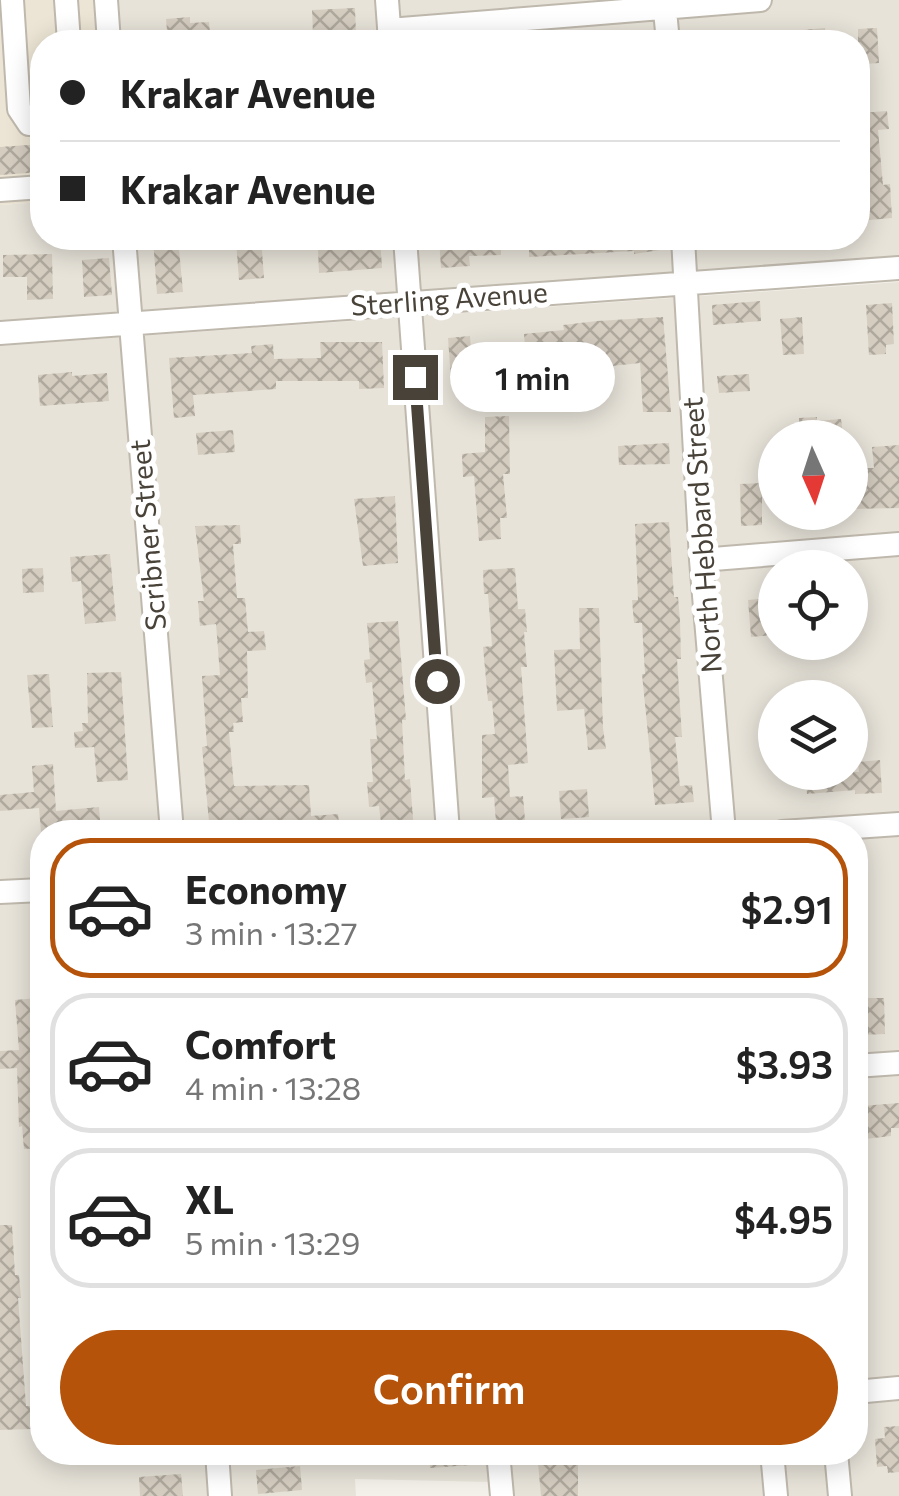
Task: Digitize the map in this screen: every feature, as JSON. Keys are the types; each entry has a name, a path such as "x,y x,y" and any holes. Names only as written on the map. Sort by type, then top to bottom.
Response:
{"street":[{"path":"12,0 20,109 30,124"},
{"path":"66,0 67,30"},
{"path":"106,0 108,30"},
{"path":"387,0 390,30"},
{"path":"440,30 664,3 760,0"},
{"path":"664,3 667,30"},
{"path":"0,190 30,188"},
{"name":"Scribner Street","path":"125,250 171,820"},
{"path":"405,250 447,820"},
{"name":"North Hebbard Street","path":"685,250 701,560 723,820"},
{"name":"Sterling Avenue","path":"0,333 899,268"},
{"path":"701,560 899,544"},
{"path":"868,826 899,824"},
{"path":"0,892 30,891"},
{"path":"868,1065 899,1063"},
{"path":"868,1391 899,1388"},
{"path":"218,1465 220,1496"},
{"path":"499,1465 502,1496"},
{"path":"773,1465 776,1496"},
{"path":"837,1465 840,1496"}],"shaded area":[{"path":"0,0 102,0 104,30 30,30 30,203 0,205"},
{"path":"102,0 899,0 899,265 0,329 0,205 30,203 30,250 870,250 870,30 104,30"},
{"path":"899,282 899,1496 495,1496 494,1482 355,1479 356,1496 0,1496 0,346"}],"building":[{"path":"355,8 356,30 313,30 312,10"},
{"path":"190,17 190,23 209,22 210,30 167,30 166,19"},
{"path":"877,28 879,63 870,64 870,30 858,29"},
{"path":"887,111 889,129 878,130 883,185 890,184 892,218 870,220 870,112"},
{"path":"30,145 30,173 0,175 0,147"},
{"path":"154,250 179,250 183,292 157,294"},
{"path":"237,250 262,250 264,278 239,280"},
{"path":"318,250 381,250 382,268 319,273"},
{"path":"440,250 501,250 501,255 469,256 470,266 441,268"},
{"path":"529,250 660,250 634,254 529,257"},
{"path":"52,254 53,299 27,300 27,277 3,277 3,255"},
{"path":"109,258 112,295 84,297 82,260"},
{"path":"760,301 761,321 713,325 712,305"},
{"path":"892,303 894,344 886,345 886,354 869,355 866,305"},
{"path":"663,317 671,412 643,412 640,363 566,371 566,365 527,369 524,334 564,330 563,325"},
{"path":"802,317 804,354 783,355 780,319"},
{"path":"470,336 473,378 451,379 448,338"},
{"path":"320,342 382,342 384,388 359,389 359,381 276,381 276,389 193,395 195,416 174,418 169,358 252,353 251,346 273,344 274,359 321,358"},
{"path":"72,372 72,376 107,373 109,401 40,406 38,375"},
{"path":"749,374 750,391 719,393 717,376"},
{"path":"509,416 510,474 503,474 507,518 500,518 501,539 479,541 474,476 463,477 462,454 485,452 485,417"},
{"path":"233,430 235,452 198,455 196,433"},
{"path":"669,443 670,464 619,465 618,446"},
{"path":"899,445 899,508 868,509 868,468 874,468 872,447"},
{"path":"758,483 758,525 741,526 740,484"},
{"path":"395,496 398,563 363,566 354,499"},
{"path":"669,522 674,597 678,597 680,620 681,659 677,659 682,737 675,737 680,786 692,785 694,802 655,805 642,674 642,623 634,623 632,600 638,600 635,524"},
{"path":"240,525 241,544 233,544 237,598 245,598 248,632 264,631 266,650 247,651 248,698 241,698 243,722 233,723 234,732 229,732 234,786 309,785 311,816 338,814 339,820 209,820 202,747 207,746 202,676 220,675 216,624 200,626 198,601 204,601 195,526"},
{"path":"110,554 116,621 85,624 81,581 72,582 70,557"},
{"path":"43,568 44,592 23,593 22,569"},
{"path":"515,568 518,609 525,609 527,667 521,667 528,763 508,765 510,797 523,796 525,820 496,820 494,797 482,798 482,735 495,734 483,647 492,646 483,570"},
{"path":"758,599 758,636 751,637 748,600"},
{"path":"579,608 599,608 606,749 588,750 584,709 557,711 554,650 580,649"},
{"path":"398,621 406,720 402,720 405,780 410,779 413,820 381,820 379,806 369,807 367,782 373,782 370,739 377,739 372,682 366,683 364,660 370,659 367,623"},
{"path":"121,672 128,780 97,782 94,747 75,748 74,732 83,731 82,723 88,723 87,673"},
{"path":"49,674 53,727 32,728 27,675"},
{"path":"880,760 882,793 855,794 855,790 868,790 868,761"},
{"path":"53,764 56,811 99,807 100,820 40,820 39,808 0,811 0,795 34,792 32,766"},
{"path":"587,789 589,817 561,819 559,791"},
{"path":"807,790 855,790 807,794"},
{"path":"868,998 884,998 885,1034 868,1035"},
{"path":"30,999 30,1149 24,1149 22,1126 19,1127 17,1068 0,1069 0,1051 19,1050 15,1000"},
{"path":"899,1103 899,1128 891,1128 891,1136 868,1139 868,1106"},
{"path":"0,1225 12,1225 30,1429 0,1430"},
{"path":"899,1426 899,1472 888,1473 887,1466 877,1467 875,1439 885,1438 884,1427"},
{"path":"538,1465 578,1465 578,1496 541,1496"},
{"path":"300,1466 302,1490 258,1494 256,1470"},
{"path":"181,1474 183,1496 140,1496 139,1477"}],"route":[{"path":"415,377 437,681"}]}
